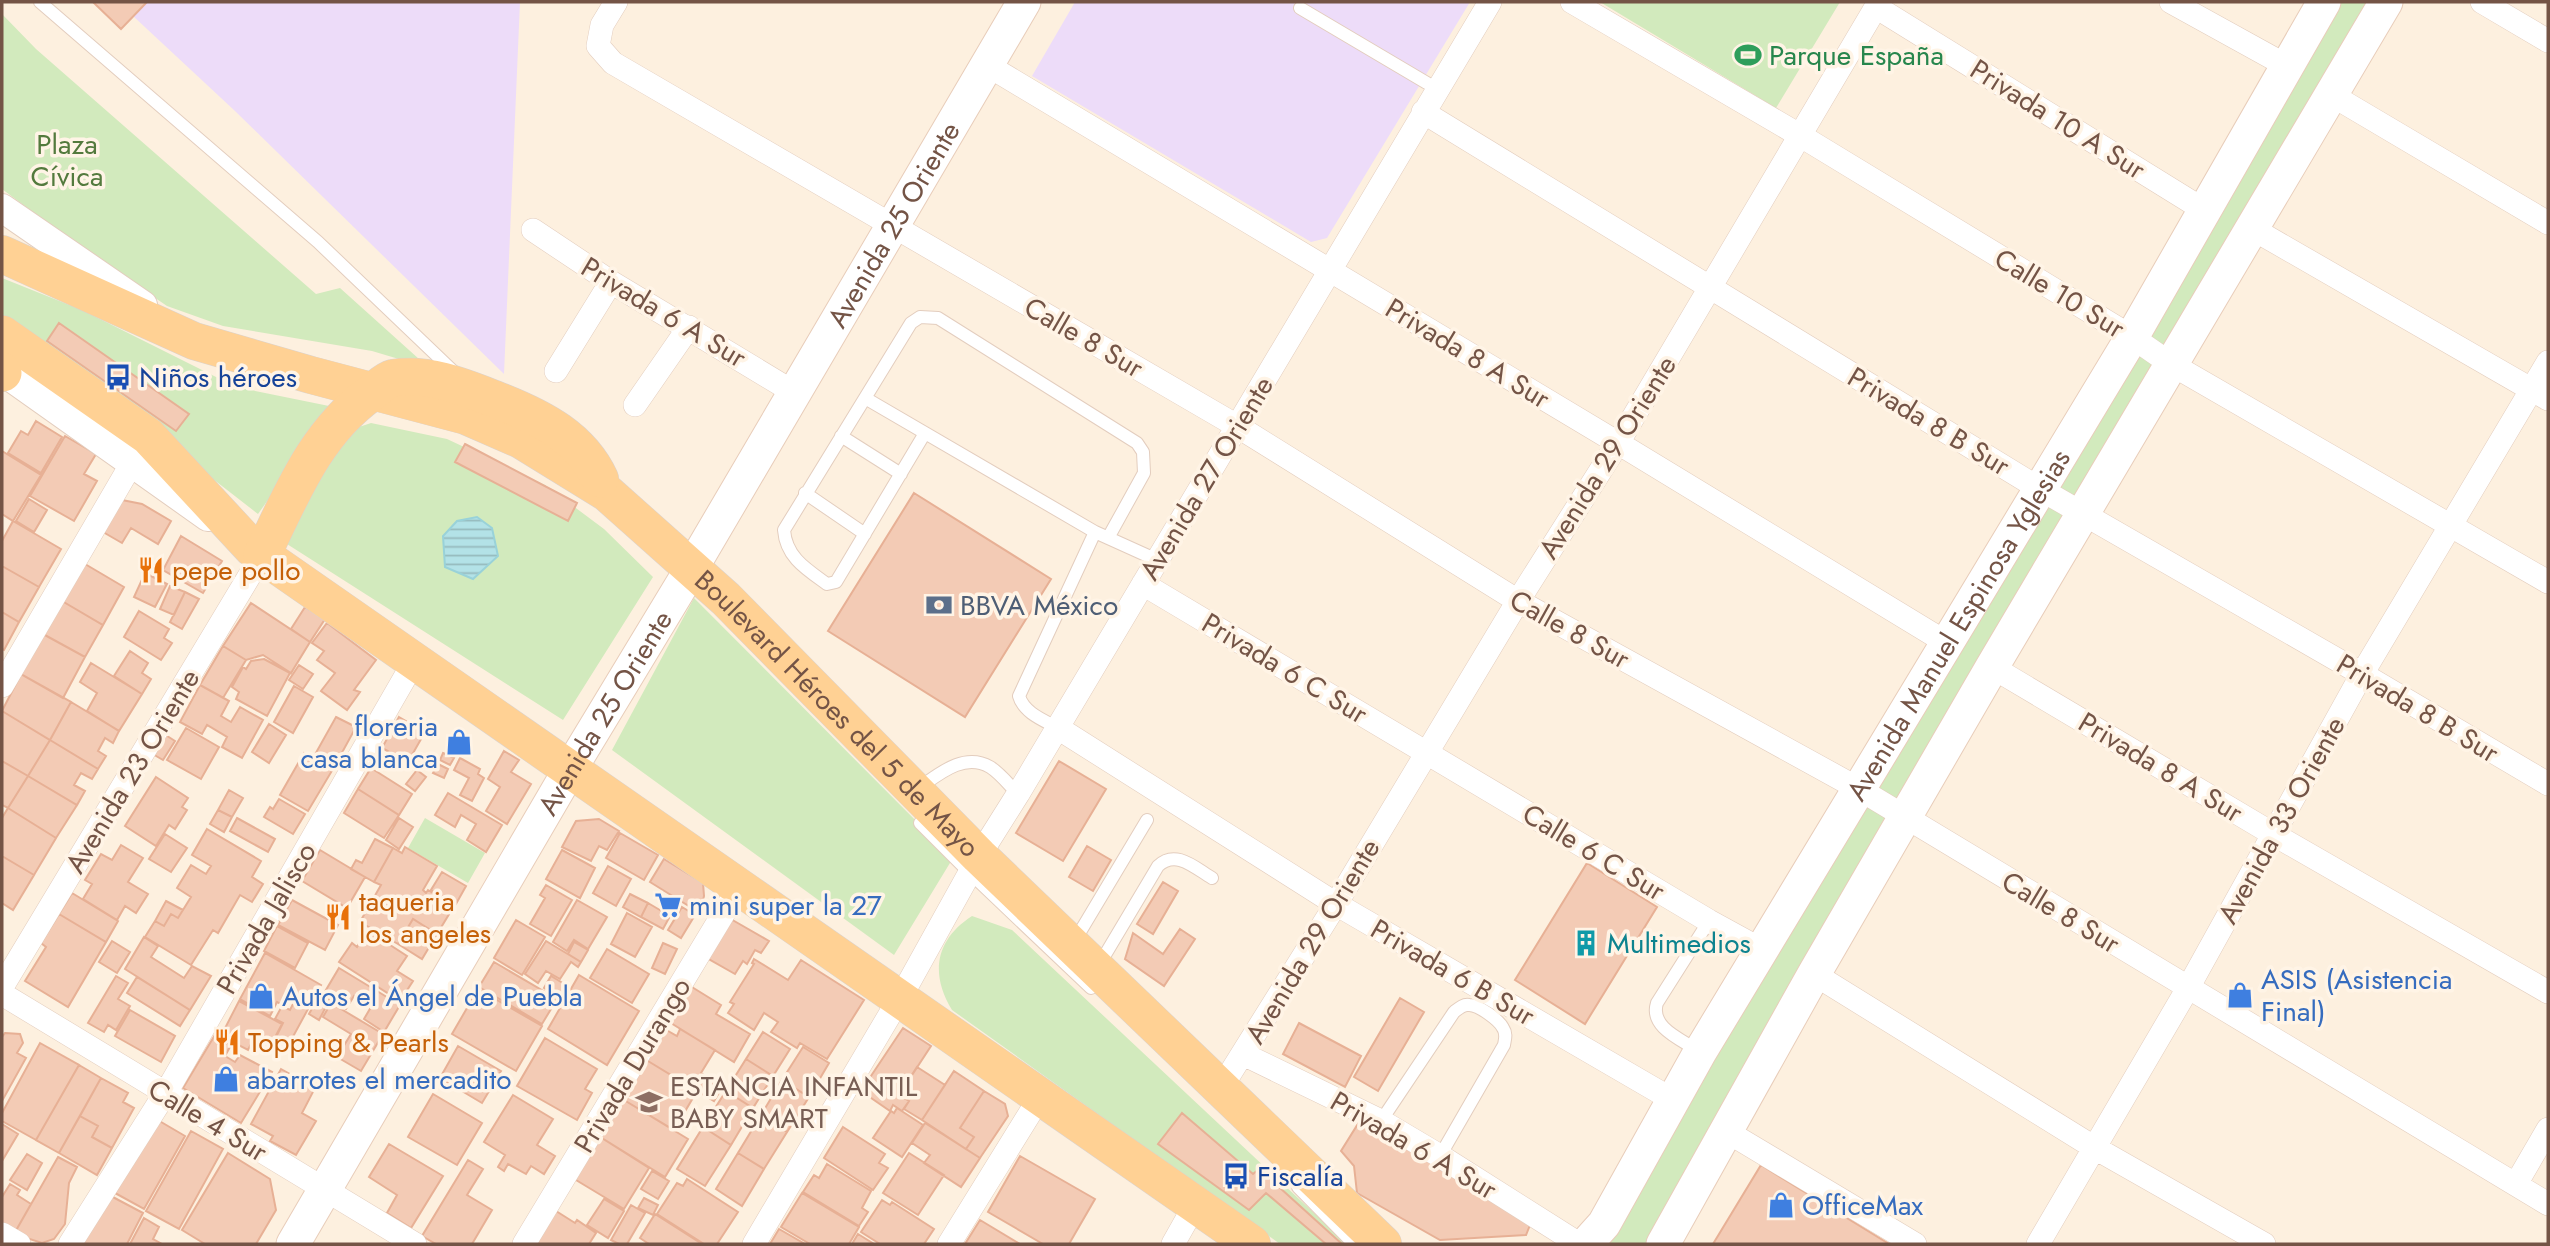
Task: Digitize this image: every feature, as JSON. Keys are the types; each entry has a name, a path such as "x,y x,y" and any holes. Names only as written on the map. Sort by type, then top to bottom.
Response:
{"main road":[{"name":"Avenida 25 Oriente","path":"293,1244 1024,2"},
{"name":"Avenida Manuel Espinosa Yglesias","path":"1586,1244 1604,1224 1700,1052 2132,337 2324,2"},
{"name":"Avenida Manuel Espinosa Yglesias","path":"1663,1244 1904,818 2386,2"},
{"name":"Boulevard Héroes del 5 de Mayo","path":"2,254 194,341 368,395 466,416 521,440 607,493 686,578 726,598 974,864 1221,1088 1383,1244"},
{"path":"7,330 148,436 257,541 415,660 573,765 740,886 905,987 1040,1097 1195,1205 1256,1240"},
{"path":"257,541 336,423 390,379 422,377 465,387 541,418 575,444 595,468 607,493"}],"street":[{"name":"Calle 8 Sur","path":"616,2 602,25 598,46 613,63 1237,426 1518,601 1859,789 2548,1204"},
{"name":"Avenida 27 Oriente","path":"754,1244 974,864 1058,728 1490,2"},
{"name":"Calle 10 Sur","path":"1572,2 1801,136 2132,337 2171,364 2548,582"},
{"path":"2171,2 2287,66"},
{"path":"2482,2 2548,41"},
{"name":"Avenida 29 Oriente","path":"1221,1088 1336,904 1518,601 1618,443 1877,4"},
{"name":"Privada 10 A Sur","path":"1877,4 2204,210"},
{"name":"Privada 8 A Sur","path":"987,65 1947,643"},
{"path":"2330,94 2548,223"},
{"name":"Privada 8 B Sur","path":"1423,112 2040,489 2548,785"},
{"name":"Boulevard Héroes del 5 de Mayo","path":"2,208 194,341"},
{"path":"2253,229 2540,394"},
{"name":"Privada 6 A Sur","path":"533,230 611,282 795,393"},
{"path":"555,372 611,282"},
{"path":"635,405 689,327"},
{"name":"Avenida 33 Oriente","path":"2038,1244 2188,988 2361,674 2451,524 2540,394 2548,362"},
{"path":"2,373 132,463 257,541"},
{"path":"2,686 132,463"},
{"name":"Avenida 23 Oriente","path":"2,987 257,541"},
{"name":"Privada 6 C Sur","path":"1143,584 1427,753"},
{"name":"Privada Jalisco","path":"70,1244 164,1094 415,660"},
{"name":"Privada 8 A Sur","path":"1992,667 2273,834 2548,992"},
{"name":"Privada 6 B Sur","path":"1058,728 1336,904 1673,1100"},
{"name":"Calle 6 C Sur","path":"1427,753 1762,950"},
{"name":"Privada Durango","path":"524,1244 740,886"},
{"path":"1814,974 2095,1148 2264,1244"},
{"name":"Calle 4 Sur","path":"2,994 415,1244"},
{"name":"Privada 6 A Sur","path":"1243,1054 1381,1121 1579,1244"},
{"path":"949,1244 1040,1097"},
{"path":"2516,1184 2548,1129"},
{"path":"1726,1131 1915,1244"},
{"path":"1174,1244 1195,1205"},
{"path":"2,1234 19,1244"}],"lane":[{"path":"40,2 317,242 459,377 465,387"},
{"path":"1300,8 1437,89"},
{"path":"54,292 248,368 290,381 368,395 446,425"},
{"path":"925,433 836,582 827,584 805,567 785,546 784,530 804,493 911,323 920,317 939,318 1137,443 1143,452 1144,473 1108,538"},
{"path":"865,398 1095,532 1157,561"},
{"path":"841,436 901,474"},
{"path":"804,493 865,534"},
{"path":"1058,728 1028,710 1019,696 1095,532"},
{"path":"257,541 573,765 611,782"},
{"path":"914,802 949,767 963,763 978,763 990,767 1018,794"},
{"path":"1092,972 1146,820"},
{"path":"1092,972 1158,866 1165,860 1182,860 1212,878"},
{"path":"974,864 1092,972"},
{"path":"1700,1052 1662,1027 1654,1011 1709,921"},
{"path":"1381,1121 1454,1012 1460,1006 1469,1004 1478,1008 1499,1022 1504,1029 1504,1045 1440,1156"},
{"path":"1124,1138 1256,1240"},
{"path":"1287,1176 1354,1244"}],"shaded area":[{"path":"118,2 520,2 504,374 235,111"},
{"path":"1075,2 1470,2 1327,238 1311,242 1032,76"}],"green space":[{"name":"Parque España","path":"1600,2 1840,2 1776,108"},
{"path":"2332,2 2377,2 1903,807 1868,786"},
{"name":"Plaza Cívica","path":"2,14 36,49 316,294 340,288 429,368 372,351 223,326 167,306 66,237 2,189"},
{"path":"2,278 82,310 236,387 334,407 258,514 2,315"},
{"path":"371,423 447,439 545,485 604,529 653,577 563,720 276,537 353,429"},
{"path":"694,598 953,858 894,955 612,750"},
{"path":"1857,800 1894,823 1655,1244 1600,1244"},
{"path":"425,818 485,853 468,883 408,848"},
{"path":"972,916 1012,930 1347,1244 1280,1244 952,1010 941,983 940,959 950,936"}],"water":[{"path":"477,517 492,528 498,556 473,579 445,567 443,536 457,521"}],"building":[{"path":"147,2 121,29 94,3"},
{"path":"59,323 189,414 176,431 47,341"},
{"path":"36,421 62,437 41,473 8,453 21,431 28,435"},
{"path":"65,436 96,454 84,474 97,481 74,521 30,496"},
{"path":"465,444 577,503 568,521 455,462"},
{"path":"2,451 41,475 13,521 2,514"},
{"name":"BBVA México","path":"914,493 1051,579 965,717 828,631"},
{"path":"29,499 47,510 34,532 16,521"},
{"path":"122,500 142,504 171,521 158,544 131,528 122,543 103,532"},
{"path":"13,521 61,549 39,587 2,566 2,541"},
{"path":"181,536 222,561 203,593 163,570"},
{"path":"85,564 124,587 103,625 62,601"},
{"path":"2,566 39,587 19,622 2,612"},
{"path":"145,573 167,584 155,607 134,597"},
{"path":"170,586 185,592 174,615 160,609"},
{"path":"185,592 199,599 182,629 170,622"},
{"path":"62,601 103,625 85,657 43,634"},
{"path":"251,603 310,642 291,673 263,655 246,660 223,646"},
{"path":"305,607 325,619 310,642 291,629"},
{"path":"139,611 169,629 164,638 172,643 161,660 124,637"},
{"path":"2,612 19,622 4,650 2,649"},
{"path":"327,623 376,660 354,690 360,692 347,710 321,691 335,673 317,660 324,651 312,643"},
{"path":"43,634 85,657 63,698 21,674"},
{"path":"223,646 246,660 223,698 200,685"},
{"path":"130,651 148,663 142,673 151,679 142,694 114,676"},
{"path":"264,659 290,673 267,716 236,699 239,692 232,687 243,667 246,669 251,661"},
{"path":"91,663 142,694 119,731 87,711 97,693 80,682"},
{"path":"299,665 313,674 303,689 289,680"},
{"path":"21,674 71,702 50,740 2,711"},
{"path":"200,685 229,701 221,716 231,722 240,707 263,720 242,758 222,747 227,737 207,725 202,734 180,722"},
{"path":"294,686 313,697 293,733 274,722"},
{"path":"71,702 119,731 113,743 105,738 98,751 106,756 98,769 50,740"},
{"path":"2,711 50,740 28,776 2,761"},
{"path":"336,717 356,727 333,769 313,758"},
{"path":"399,717 425,732 408,762 382,748"},
{"path":"269,724 286,735 269,763 252,752"},
{"path":"186,728 219,747 201,779 167,760"},
{"path":"164,734 175,741 163,760 151,753"},
{"path":"50,740 98,769 92,779 81,773 74,785 85,791 77,805 28,776"},
{"path":"504,751 519,760 511,772 531,784 507,824 486,811 500,787 488,779"},
{"path":"304,753 333,769 308,811 280,795"},
{"path":"443,753 454,758 450,765 440,760"},
{"path":"460,758 480,769 478,774 484,778 472,801 460,795 469,778 454,770"},
{"path":"2,761 28,776 8,808 2,805"},
{"path":"1059,761 1106,789 1063,861 1016,833"},
{"path":"438,764 448,769 444,778 433,773"},
{"path":"371,768 412,794 399,815 358,789"},
{"path":"417,770 426,777 415,791 406,784"},
{"path":"28,776 77,805 56,838 8,808"},
{"path":"156,777 188,798 182,807 187,810 175,829 169,825 156,846 125,826"},
{"path":"358,789 399,815 384,838 344,813"},
{"path":"229,790 243,798 232,817 218,810"},
{"path":"448,793 502,825 486,852 467,840 476,824 461,815 455,827 435,815"},
{"path":"279,799 305,814 293,834 264,817"},
{"path":"8,808 56,838 34,875 2,856 2,818"},
{"path":"218,810 232,817 224,832 210,824"},
{"path":"237,818 275,839 268,852 230,831"},
{"path":"399,818 413,827 399,849 386,840"},
{"path":"599,819 619,831 607,850 599,846 591,861 562,847 576,821"},
{"path":"207,829 261,861 252,877 263,884 252,902 240,895 218,933 213,930 191,965 145,937 155,921 164,926 171,914 178,918 191,897 177,888 191,865 206,874 211,866 192,855"},
{"path":"620,833 658,855 644,880 606,858"},
{"path":"165,834 187,848 171,872 149,859"},
{"path":"375,839 393,848 374,882 351,869 356,860 362,863"},
{"path":"121,845 143,858 128,882 148,894 136,913 125,906 117,920 83,899 92,884 85,880 101,854 112,860"},
{"path":"1087,846 1111,860 1093,891 1069,877"},
{"path":"405,847 437,866 423,890 426,893 428,890 454,906 437,934 413,919 398,944 360,922 381,885 374,882 393,848 402,853"},
{"path":"320,850 365,877 347,908 302,881"},
{"path":"562,850 595,868 580,898 546,879"},
{"path":"2,856 34,875 13,910 2,903"},
{"path":"664,859 703,883 704,896 700,913 650,882"},
{"name":"Multimedios","path":"1587,863 1657,907 1585,1024 1515,980"},
{"path":"608,866 631,879 616,906 593,893"},
{"path":"442,872 466,886 456,904 431,890"},
{"path":"1163,882 1178,891 1153,934 1137,924"},
{"path":"546,885 572,900 551,936 530,924 545,898 540,895"},
{"path":"72,893 118,921 106,942 59,914"},
{"path":"630,894 648,903 641,917 623,907"},
{"path":"292,900 338,925 325,950 278,925"},
{"path":"577,900 607,917 588,949 574,940 567,951 553,942"},
{"path":"166,901 183,910 178,918 171,914 164,926 155,921"},
{"path":"648,903 670,916 663,929 641,917"},
{"path":"682,907 695,915 681,938 668,930"},
{"path":"627,913 652,927 635,957 611,944"},
{"path":"59,914 106,942 68,1007 25,981 46,947 41,943"},
{"path":"729,918 769,941 761,953 755,950 747,964 743,961 735,974 707,958"},
{"path":"413,919 437,934 422,959 398,944"},
{"path":"516,920 545,937 522,975 494,958"},
{"path":"277,926 308,943 295,968 264,951"},
{"path":"1180,929 1195,939 1164,986 1125,959 1133,933 1163,954"},
{"path":"367,930 407,956 397,971 413,981 400,1001 339,962 352,943 357,947"},
{"path":"144,937 158,946 151,957 184,978 192,966 211,976 190,1010 125,969"},
{"path":"112,941 130,952 117,973 99,962"},
{"path":"546,941 581,962 578,967 571,962 560,979 546,971 538,983 525,974"},
{"path":"574,942 588,950 581,962 568,954"},
{"path":"663,943 677,949 665,974 652,968"},
{"path":"607,949 649,974 632,1003 590,978"},
{"path":"265,953 321,985 309,1006 292,996 286,1007 277,1002 270,1016 240,999"},
{"path":"754,959 788,980 801,960 864,1000 827,1059 800,1043 797,1048 771,1032 778,1022 764,1013 754,1030 728,1013 734,1004 730,1002 754,964"},
{"path":"494,962 557,999 542,1024 479,987"},
{"path":"339,968 400,1005 384,1032 364,1019 371,1007 354,996 346,1009 323,995"},
{"path":"579,975 639,1011 607,1065 548,1029"},
{"path":"116,976 128,983 118,999 130,1006 116,1030 108,1025 104,1032 88,1023"},
{"path":"551,976 566,985 558,997 544,988"},
{"path":"137,977 190,1010 180,1026 127,993"},
{"path":"687,984 721,1005 716,1014 750,1034 734,1062 666,1020"},
{"path":"478,989 542,1026 516,1071 452,1034"},
{"path":"319,996 329,1001 319,1020 309,1014"},
{"path":"1400,998 1424,1012 1378,1091 1354,1077"},
{"path":"239,1001 282,1024 273,1041 257,1032 248,1050 221,1036"},
{"path":"294,1002 308,1009 289,1044 276,1037 283,1023 275,1019 282,1006 290,1010"},
{"path":"331,1003 383,1034 361,1071 337,1057 351,1034 323,1017"},
{"path":"130,1010 175,1036 161,1062 115,1036"},
{"path":"1299,1023 1361,1056 1345,1087 1283,1054"},
{"path":"661,1027 677,1036 680,1029 715,1050 701,1073 723,1086 714,1101 643,1058"},
{"path":"903,1028 931,1046 899,1095 909,1101 902,1111 893,1105 890,1111 861,1091"},
{"path":"763,1032 790,1049 773,1076 746,1059"},
{"path":"5,1033 20,1034 23,1043 17,1053 26,1058 2,1101 2,1037"},
{"path":"215,1035 231,1045 225,1056 235,1062 240,1055 272,1072 241,1123 183,1088"},
{"path":"545,1038 597,1069 585,1089 592,1093 577,1120 517,1086"},
{"path":"40,1043 79,1065 36,1140 2,1121 2,1113"},
{"path":"458,1046 501,1071 482,1103 440,1078"},
{"path":"803,1047 829,1063 809,1097 782,1080"},
{"path":"643,1058 697,1091 674,1130 619,1097"},
{"path":"746,1059 773,1076 753,1108 726,1091"},
{"path":"79,1065 101,1078 59,1153 36,1140"},
{"path":"917,1067 945,1085 922,1120 904,1109 909,1101 899,1095"},
{"path":"281,1069 315,1088 302,1113 316,1121 296,1155 270,1141 273,1136 251,1124"},
{"path":"954,1071 984,1091 960,1128 974,1137 966,1149 922,1120"},
{"path":"101,1078 128,1093 123,1102 134,1108 112,1148 92,1137 98,1126 80,1116"},
{"path":"782,1080 809,1097 787,1132 761,1115"},
{"path":"726,1091 753,1108 731,1145 703,1127"},
{"path":"984,1091 1005,1104 1008,1116 980,1158 966,1149 974,1137 960,1128"},
{"path":"433,1094 482,1123 457,1165 408,1137"},
{"path":"513,1095 553,1119 537,1145 555,1156 544,1174 531,1166 526,1174 508,1164 504,1171 498,1167 505,1155 484,1142"},
{"path":"619,1097 688,1139 665,1177 597,1135"},
{"path":"897,1108 923,1125 902,1157 873,1138 891,1111 894,1113"},
{"path":"1182,1113 1253,1174 1259,1169 1342,1244 1326,1244 1266,1193 1249,1210 1158,1144"},
{"path":"761,1115 787,1132 764,1169 738,1153"},
{"path":"80,1116 98,1126 92,1137 112,1148 97,1175 59,1153"},
{"path":"156,1119 185,1136 144,1209 115,1193"},
{"path":"1361,1119 1530,1225 1526,1235 1440,1240 1357,1193 1354,1166 1341,1151"},
{"path":"925,1123 980,1158 961,1187 924,1163 930,1155 912,1143"},
{"path":"2,1124 18,1134 2,1161"},
{"path":"703,1127 731,1145 705,1186 677,1169"},
{"path":"843,1127 885,1154 879,1163 888,1168 873,1190 824,1158"},
{"path":"191,1131 223,1149 179,1229 146,1211"},
{"path":"597,1135 649,1168 624,1209 571,1177"},
{"path":"389,1144 443,1176 411,1228 387,1213 397,1195 369,1177"},
{"path":"228,1153 270,1179 276,1210 256,1244 205,1244 182,1230"},
{"path":"738,1153 764,1169 742,1206 716,1189"},
{"path":"909,1153 944,1175 918,1215 883,1193"},
{"path":"27,1154 42,1163 27,1190 10,1180"},
{"path":"1020,1156 1095,1199 1069,1244 1043,1244 988,1212"},
{"path":"58,1157 77,1167 69,1183 65,1224 54,1239 42,1243 14,1234"},
{"path":"468,1160 483,1169 467,1195 492,1210 472,1244 436,1244 422,1236"},
{"path":"827,1164 871,1191 862,1208 868,1212 859,1226 803,1192 814,1175 819,1178"},
{"name":"OfficeMax","path":"1761,1165 1889,1244 1713,1244"},
{"path":"652,1171 669,1181 658,1199 641,1189"},
{"path":"687,1179 738,1212 717,1244 704,1244 657,1214 677,1183 683,1186"},
{"path":"10,1184 20,1190 17,1195 31,1204 14,1234 2,1226 2,1197"},
{"path":"802,1193 859,1227 849,1244 810,1244 781,1227"},
{"path":"109,1195 143,1213 127,1244 82,1244"},
{"path":"644,1198 658,1205 653,1215 638,1208"},
{"path":"604,1199 624,1211 608,1238 587,1225"},
{"path":"882,1200 890,1205 892,1202 934,1229 924,1244 880,1244 861,1232"},
{"path":"631,1205 645,1213 627,1244 619,1244 611,1240"},
{"path":"556,1211 575,1223 577,1220 596,1233 589,1244 535,1244"},
{"path":"655,1214 702,1244 649,1244 640,1238"},
{"path":"144,1218 159,1227 153,1239 162,1244 130,1244"},
{"path":"980,1220 1020,1244 965,1244"},
{"path":"779,1229 805,1244 770,1244"},
{"path":"858,1234 874,1244 852,1244"}],"place":[{"name":"Parque España","path":"1748,55"},
{"name":"Niños héroes","path":"118,377"},
{"name":"pepe pollo","path":"151,570"},
{"name":"BBVA México","path":"939,605"},
{"name":"floreria casa blanca","path":"459,742"},
{"name":"mini super la 27","path":"668,905"},
{"name":"taqueria los angeles","path":"338,917"},
{"name":"Multimedios","path":"1586,943"},
{"name":"ASIS (Asistencia Final)","path":"2240,995"},
{"name":"Autos el Ángel de Puebla","path":"261,996"},
{"name":"Topping & Pearls","path":"227,1042"},
{"name":"abarrotes el mercadito","path":"226,1079"},
{"name":"ESTANCIA INFANTIL BABY SMART","path":"649,1102"},
{"name":"Fiscalía","path":"1236,1176"},
{"name":"OfficeMax","path":"1781,1205"}]}
